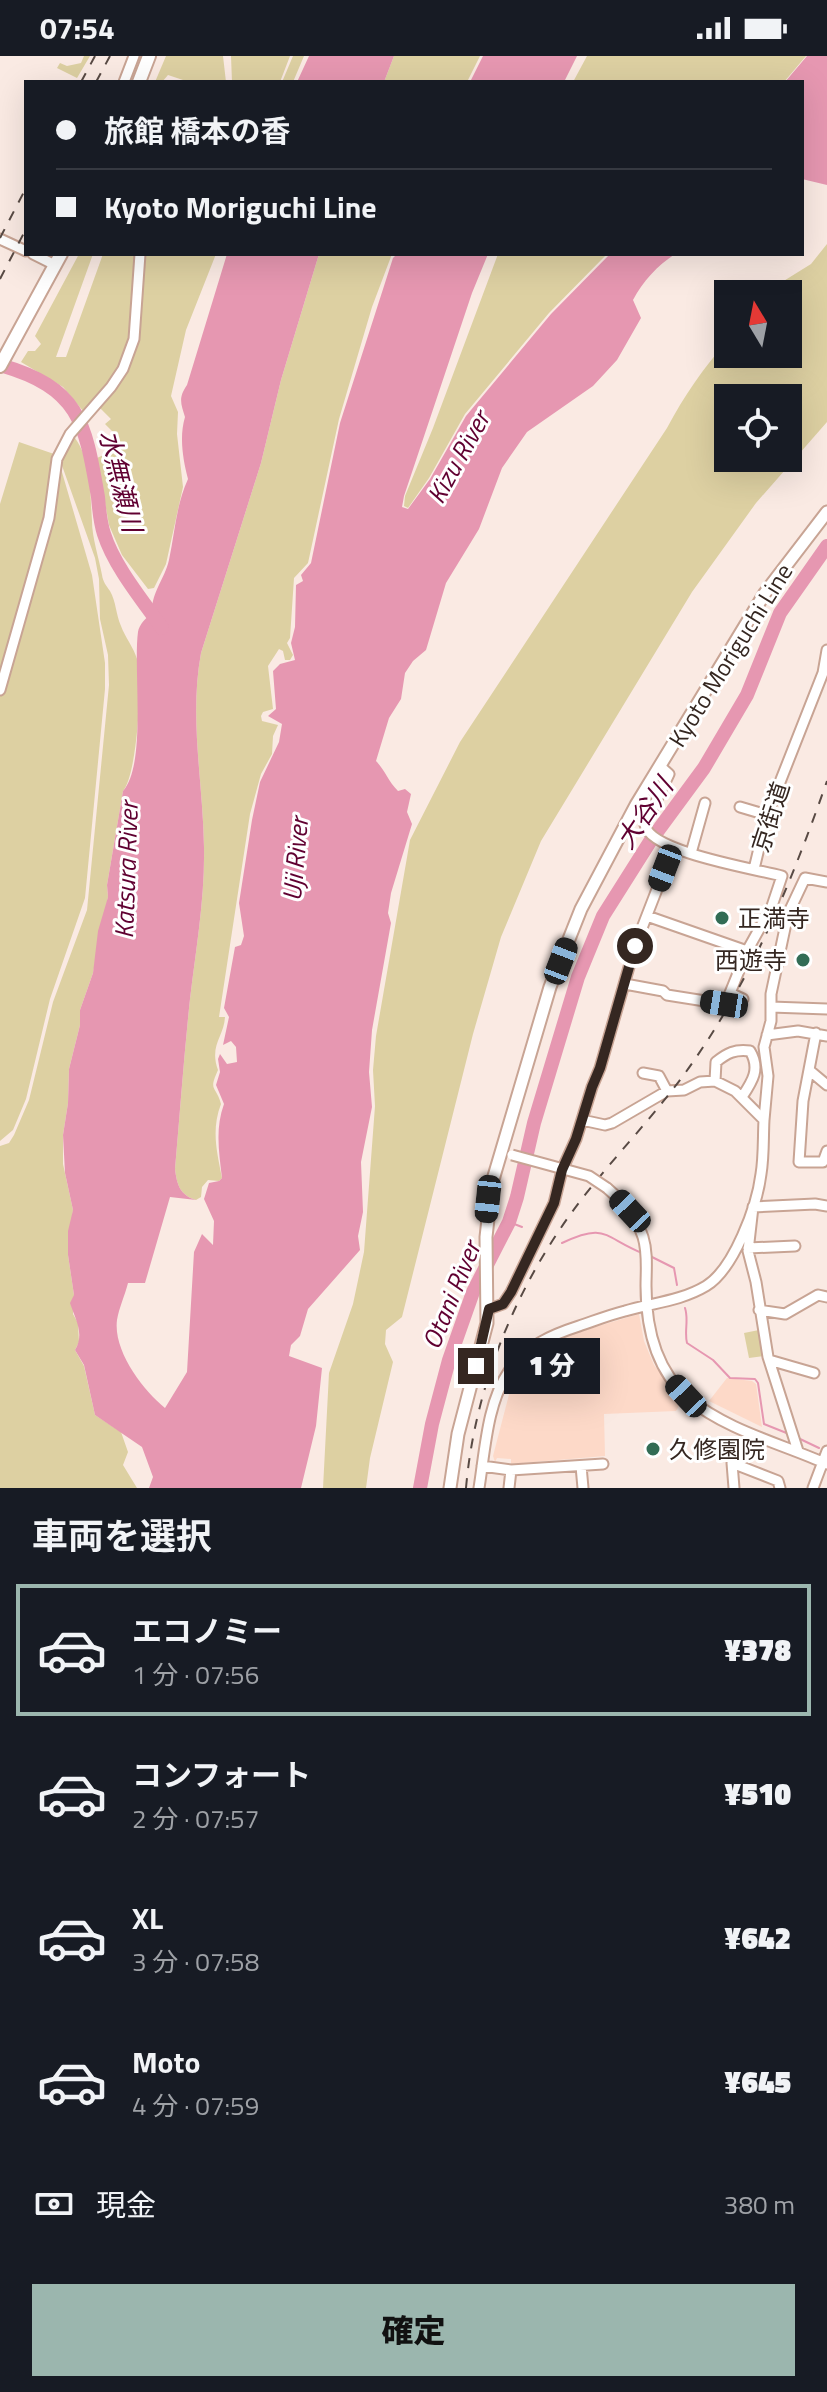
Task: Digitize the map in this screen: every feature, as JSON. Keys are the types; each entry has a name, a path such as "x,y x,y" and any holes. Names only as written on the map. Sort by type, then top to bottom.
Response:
{"highway":[{"path":"140,80 149,56"},
{"path":"0,366 58,260"}],"main road":[{"name":"Kyoto Moriguchi Line","path":"450,1488 458,1434 489,1309 486,1253 488,1199 506,1154 550,987 581,909 618,837 765,593 827,512"}],"street":[{"path":"125,80 134,56"},
{"path":"0,239 24,250"},
{"path":"0,690 49,518 57,459 70,434 123,369 134,339 140,256"},
{"name":"京街道","path":"660,766 669,774 645,825 648,833 673,848 754,869 767,815 823,673 827,650"},
{"path":"691,853 705,803"},
{"path":"740,807 767,815"},
{"path":"489,1309 503,1304 511,1292 554,1203 562,1170 582,1120 647,916 673,848"},
{"path":"625,984 663,991 667,995 724,1004 747,951 772,906 782,876 754,869"},
{"path":"795,1442 769,1360 748,1248 761,1176 768,1076 764,1047 779,947 788,914 805,878 827,882"},
{"path":"647,916 747,951"},
{"path":"730,993 743,999"},
{"path":"771,1007 827,1009"},
{"path":"767,1035 798,1031 827,1036"},
{"path":"816,1033 803,1101 799,1162 825,1162 827,1151"},
{"path":"715,1081 716,1062 733,1051 750,1051 756,1073 742,1097"},
{"path":"809,1070 827,1085"},
{"path":"643,1073 659,1076 667,1091"},
{"path":"582,1120 605,1125 612,1123 667,1091 684,1090 700,1082 715,1081 742,1097 764,1120"},
{"path":"506,1154 589,1176 607,1188 630,1211 646,1251 646,1306 650,1335 658,1357 686,1396 705,1411 795,1442 825,1463"},
{"path":"753,1207 827,1205"},
{"path":"479,1488 497,1394 509,1371 538,1343 559,1332 683,1297 708,1285 727,1266 753,1207"},
{"path":"748,1248 795,1246"},
{"path":"759,1310 785,1314 818,1295 827,1297"},
{"path":"769,1360 814,1373"},
{"path":"813,1488 827,1451"},
{"path":"734,1488 732,1463 778,1481 780,1488"},
{"path":"482,1466 511,1470 603,1464"},
{"path":"581,1466 583,1488"},
{"path":"509,1488 511,1470"}],"shaded area":[{"path":"84,56 90,56 77,78 57,68 60,63 67,66 81,63"},
{"path":"166,56 223,56 226,80 183,80 168,75 164,80 156,80"},
{"path":"231,56 290,56 281,80 232,80"},
{"path":"293,56 304,56 294,80 283,80"},
{"path":"394,56 480,56 468,80 385,80"},
{"path":"587,56 806,56 786,80 574,80"},
{"path":"827,244 827,422 802,451 802,384 714,384 714,472 783,472 756,503 692,592 541,841 501,937 473,1034 402,1317 386,1330 385,1344 393,1362 366,1488 323,1488 329,1373 353,1304 364,1252 375,1106 373,1070 376,1036 410,840 460,742 687,393 714,357 714,368 802,368 802,280 785,280 811,264"},
{"path":"78,256 92,256 56,357 66,357 102,256 136,256 132,320 123,358 101,394 83,411 63,387 21,362 28,351 35,351 41,344 35,336"},
{"path":"146,256 215,256 186,330 171,396 178,412 177,434 183,487 166,564 154,588 148,589 122,555 109,525 97,458 112,451 120,442 105,424 111,419 99,407 126,369 141,318"},
{"path":"318,256 391,256 372,307 339,419 308,563 294,578 290,638 287,643 293,655 290,660 285,660 283,651 279,649 268,666 273,709 263,712 261,716 262,721 278,725 273,736 272,754 261,774 250,814 219,1017 225,1017 224,1024 215,1054 218,1070 213,1085 221,1104 216,1123 216,1141 222,1178 219,1181 208,1180 202,1187 201,1197 196,1200 180,1189 175,1169 203,885 203,822 196,726 198,677 201,653 261,463 281,380"},
{"path":"497,256 605,256 549,313 465,414 429,478 408,508 404,506 405,496"},
{"path":"75,438 87,467 93,534 102,577 136,655 139,687 138,727 132,767 123,791 107,885 108,897 69,1069 63,1135 63,1164 73,1210 68,1255 74,1295 73,1314 78,1323 79,1342 75,1350 84,1366 95,1415 121,1432 128,1452 123,1465 137,1488 0,1488 0,1146 9,1143 29,1100 53,1002 87,910 109,685 95,558 60,460 70,440"},
{"path":"19,442 57,455 92,575 105,663 105,689 85,898 50,999 26,1099 13,1130 0,1141 0,504"},
{"path":"639,1314 644,1341 654,1365 682,1401 676,1411 604,1414 605,1456 511,1464 511,1459 497,1458 495,1462 493,1456 511,1387 532,1357 558,1338"},
{"path":"759,1330 764,1356 749,1358 744,1333"},
{"path":"727,1378 756,1384 762,1427 709,1401"}],"water":[{"path":"309,56 394,56 385,80 298,80"},
{"path":"483,56 577,56 565,80 471,80"},
{"path":"807,56 827,56 827,185 804,179 804,80 787,80"},
{"path":"226,256 318,256 281,380 261,463 201,653 196,726 203,822 203,885 175,1169 180,1189 196,1200 170,1197 145,1283 128,1283 117,1320 120,1344 131,1369 165,1408 187,1372 194,1252 202,1234 213,1245 214,1221 204,1199 209,1183 222,1178 219,1132 224,1104 216,1085 220,1072 218,1059 220,1054 227,1064 237,1062 236,1047 231,1041 223,1045 229,1017 224,1008 235,947 241,945 244,936 239,903 252,820 260,782 279,742 282,724 268,716 276,709 273,671 280,664 295,660 291,643 295,627 296,585 303,581 301,575 311,563 340,423 393,258 487,256 404,496 402,507 408,509 430,479 466,416 551,314 608,256 672,256 651,274 633,300 641,318 617,360 593,386 527,432 502,468 479,529 446,583 426,650 405,673 401,699 389,718 376,761 398,791 405,789 411,794 407,812 412,824 391,893 388,913 391,923 372,1030 369,1072 372,1107 361,1162 363,1212 358,1236 360,1250 308,1309 300,1336 291,1345 289,1356 322,1368 316,1426 301,1488 149,1488 153,1477 142,1447 95,1415 84,1365 75,1350 79,1332 70,1303 74,1295 68,1231 73,1210 65,1173 63,1135 69,1069 108,897 107,885 123,791 135,760 138,632 152,614 154,599 169,560 178,509 188,479 182,448 185,417 181,397"}],"waterway":[{"name":"水無瀬川","path":"0,365 47,385 63,397 74,412 88,448 102,525 109,546 130,583 162,628"},
{"name":"大谷川","path":"420,1488 432,1424 449,1360 473,1292 509,1222 534,1123 578,977 603,916 651,840 704,768 747,695 780,613 827,546"},
{"path":"509,1222 522,1227"},
{"path":"562,1243 596,1233 642,1253"},
{"path":"648,1255 674,1268 677,1285"},
{"path":"685,1308 687,1343 713,1360 730,1378 755,1379 764,1424 789,1434"},
{"path":"798,1438 819,1448"}],"railway":[{"path":"82,80 95,56"},
{"path":"97,80 110,56"},
{"path":"0,238 24,192"},
{"path":"0,279 24,233"},
{"path":"466,1488 479,1411 503,1336 519,1300 558,1232 581,1200 668,1095 716,1027 770,924 827,781"}],"place":[{"name":"正満寺","path":"722,918"},
{"name":"西遊寺","path":"803,960"},
{"name":"久修園院","path":"653,1449"}],"route":[{"path":"476,1366 489,1309 503,1304 511,1292 554,1203 562,1170 600,1068 635,946"}],"water label":[{"name":"Kizu River","path":"458,457"},
{"name":"Uji River","path":"295,859"},
{"name":"Katsura River","path":"126,870"},
{"name":"Otani River","path":"451,1295"}]}
